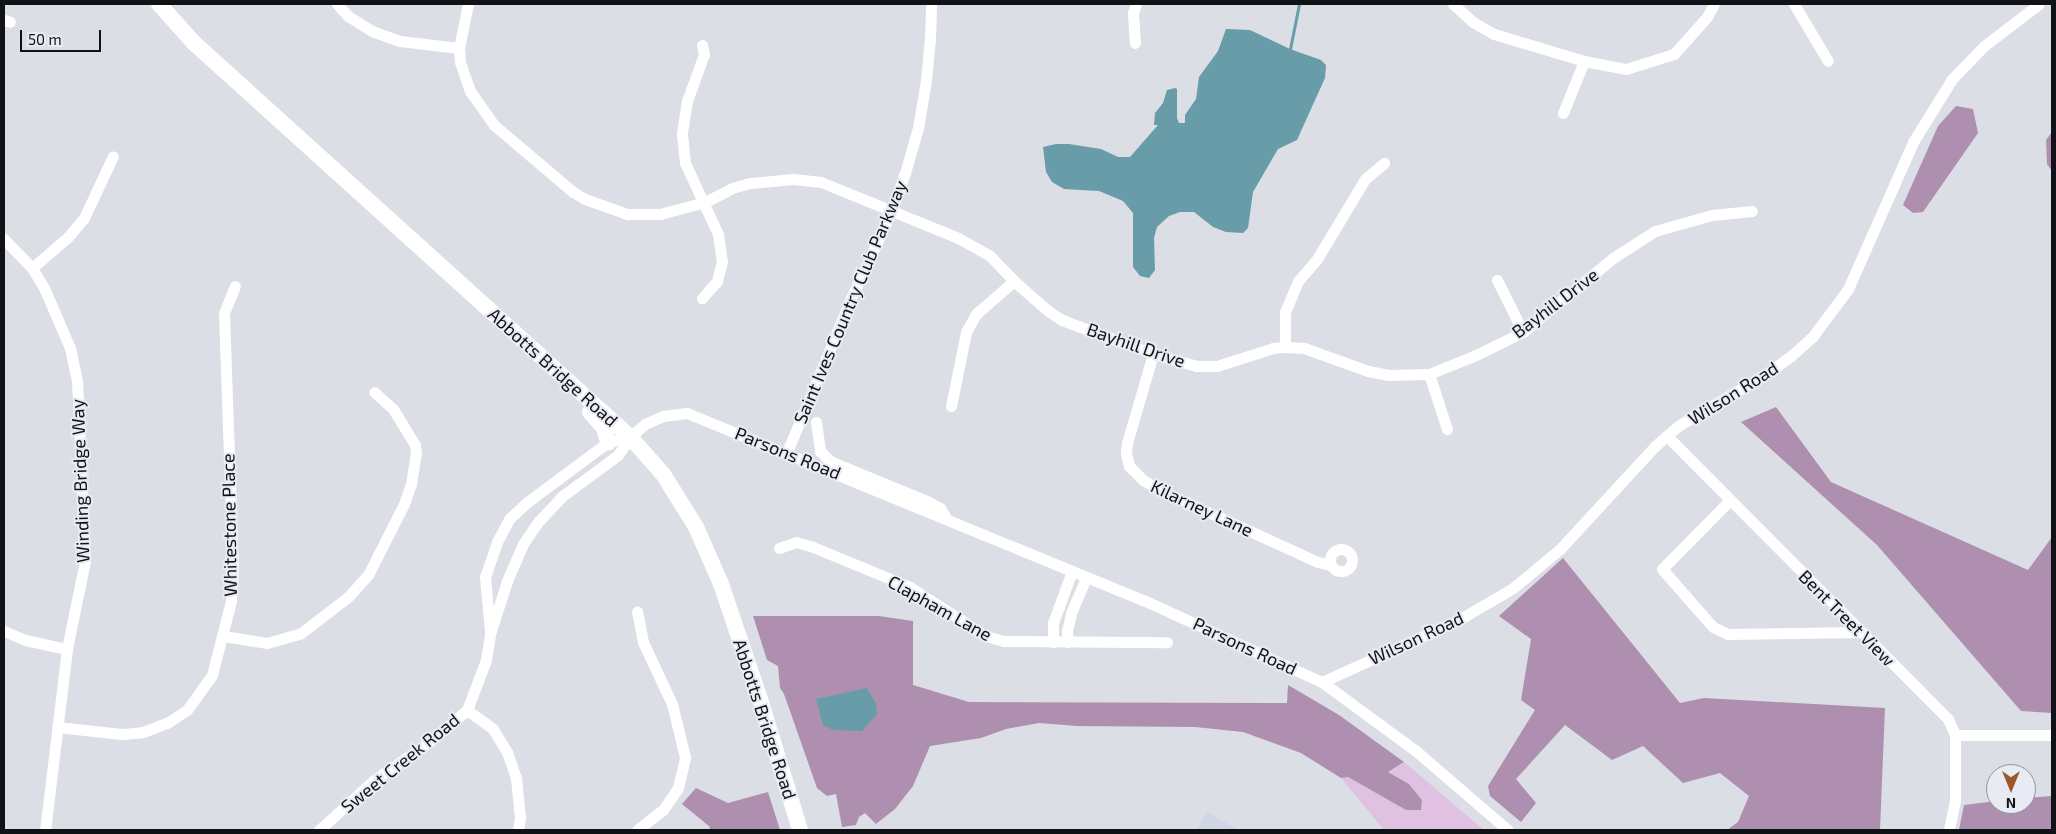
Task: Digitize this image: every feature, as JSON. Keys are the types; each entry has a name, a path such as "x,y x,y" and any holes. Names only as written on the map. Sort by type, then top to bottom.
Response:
{"main road":[{"name":"Abbotts Bridge Road","path":"159,4 194,44 527,342 630,437 662,474 696,527 721,584 760,699 800,830"},
{"path":"527,342 537,363 591,412 604,428 608,442"}],"street":[{"path":"337,4 348,16 381,34 400,41 459,48"},
{"name":"Bayhill Drive","path":"468,4 459,48 463,76 480,107 494,125 573,192 613,210 627,214 660,214 704,202 732,188 750,184 793,179 821,182 958,238 990,256 1014,281 1047,310 1062,320 1153,354 1197,366 1216,366 1273,348 1285,347 1304,348 1368,371 1389,375 1429,374 1476,355 1523,332 1613,258 1655,231 1712,215 1752,211"},
{"name":"Saint Ives Country Club Parkway","path":"787,452 851,298 892,210 918,128 929,46 931,4"},
{"path":"1135,43 1133,13 1136,4"},
{"path":"1453,4 1473,22 1494,34 1584,61 1626,69 1674,54 1707,17 1714,4"},
{"path":"1794,4 1828,61"},
{"name":"Wilson Road","path":"1322,682 1460,619 1513,588 1560,549 1678,426 1766,374 1791,356 1813,336 1848,290 1913,142 1952,79 1984,46 2039,4"},
{"path":"702,45 704,54 687,102 682,134 685,163 718,234 722,261 717,281 702,298"},
{"path":"1562,113 1584,61"},
{"path":"32,268 68,237 84,218 113,156"},
{"path":"1285,347 1284,312 1298,281 1317,259 1365,179 1384,163"},
{"name":"Winding Bridge Way","path":"4,239 32,268 45,290 70,348 77,380 85,561 67,649 45,830"},
{"path":"1497,280 1523,332"},
{"path":"951,406 966,332 976,314 1014,281"},
{"name":"Whitestone Place","path":"57,727 122,734 143,732 166,723 187,710 202,692 212,675 231,601 233,571 224,313 235,286"},
{"name":"Kilarney Lane","path":"1153,354 1126,443 1129,466 1143,480 1162,491 1318,562 1330,565"},
{"path":"1429,374 1447,430"},
{"path":"223,636 267,643 301,633 348,597 368,575 404,504 411,484 416,453 414,445 393,409 374,392"},
{"name":"Parsons Road","path":"630,437 645,424 663,416 687,413 787,452 1176,614 1322,682 1416,751 1508,830"},
{"name":"Parsons Road","path":"816,422 820,450 830,461 929,502 940,508 948,519"},
{"name":"Bent Treet View","path":"1667,436 1729,501 1948,719 1955,735"},
{"name":"Sweet Creek Road","path":"490,634 485,577 498,540 510,519 526,503 608,442 630,437"},
{"name":"Sweet Creek Road","path":"319,830 374,780 429,742 467,710 486,660 490,634 513,566 523,544 538,522 561,497 618,455 630,437"},
{"path":"1729,501 1662,569 1713,627 1728,634 1861,632"},
{"name":"Clapham Lane","path":"779,548 796,542 813,547 910,587 986,636 1004,641 1167,642"},
{"path":"1053,642 1053,623 1072,571"},
{"path":"1068,642 1067,631 1071,615 1086,577"},
{"path":"1057,610 1071,615"},
{"path":"637,612 643,642 672,704 685,757 678,788 663,810 637,830"},
{"path":"4,631 25,640 67,649"},
{"path":"467,710 493,729 507,752 516,778 520,818 518,830"},
{"path":"1949,830 1955,801 1955,735 2052,735"}],"shaded area":[{"path":"1956,106 1973,109 1978,133 1923,212 1913,213 1903,205 1938,126"},
{"path":"2052,132 2052,171 2047,164 2046,140"},
{"path":"1776,407 1831,482 2028,570 2052,537 2052,713 2021,711 1877,545 1741,422"},
{"path":"1563,558 1680,703 1704,698 1885,708 1880,830 1727,830 1738,822 1749,796 1720,773 1683,783 1643,746 1612,760 1565,725 1516,779 1536,803 1521,822 1490,796 1488,786 1535,710 1521,700 1531,639 1499,616"},
{"path":"753,616 879,616 913,621 913,685 969,702 1287,703 1288,685 1339,715 1404,762 1388,772 1409,784 1422,800 1421,810 1406,810 1348,777 1341,778 1301,753 1243,732 1195,727 1077,726 1039,723 1006,729 981,738 930,746 913,786 895,809 876,824 865,813 859,817 856,825 842,827 836,794 827,796 817,788 784,694 780,688 778,666 767,660"},
{"path":"1404,762 1484,830 1384,830 1341,778 1348,777 1406,810 1421,810 1422,800 1409,784 1388,772"},
{"path":"696,788 728,803 768,792 780,830 709,830 710,827 682,804"},
{"path":"2052,796 2052,830 1959,830 1964,805 1986,802 1986,814 2036,814 2036,797"},
{"path":"1207,812 1239,830 1197,830"}],"water":[{"path":"1226,29 1250,30 1290,49 1321,60 1326,65 1325,78 1297,140 1278,149 1253,192 1248,228 1243,233 1226,232 1213,227 1194,212 1180,212 1169,216 1157,227 1154,238 1155,270 1149,278 1140,276 1133,267 1133,213 1123,201 1099,191 1064,189 1052,182 1046,172 1043,147 1069,144 1101,149 1118,157 1130,157 1158,125 1154,125 1155,113 1163,103 1167,90 1175,88 1177,89 1177,118 1179,123 1185,123 1185,115 1196,99 1199,77 1218,51"},
{"path":"867,688 876,704 877,714 862,731 833,730 823,725 816,699"}],"waterway":[{"path":"1290,49 1299,4"}]}
